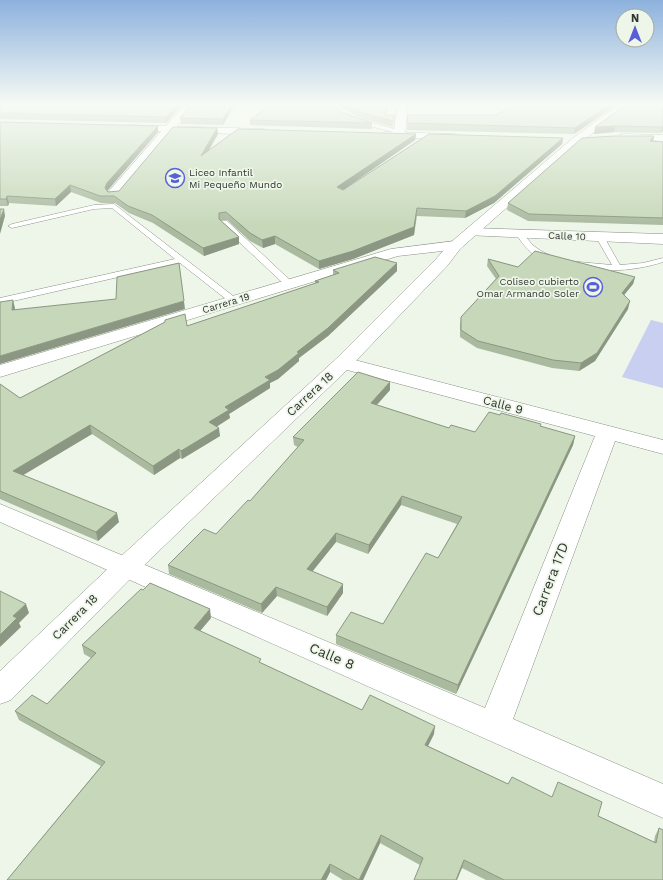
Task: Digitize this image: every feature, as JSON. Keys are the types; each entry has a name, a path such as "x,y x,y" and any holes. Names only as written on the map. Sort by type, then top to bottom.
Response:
{"street":[{"path":"114,194 155,145"},
{"name":"Carrera 18","path":"0,691 126,567 343,363 469,234 571,145"},
{"name":"Calle 10","path":"469,234 663,231"},
{"name":"Calle 10","path":"469,234 520,234 663,239"},
{"name":"Carrera 19","path":"0,371 396,252 469,234"},
{"name":"Calle 9","path":"343,363 663,447"},
{"name":"Carrera 17D","path":"494,726 607,432"},
{"name":"Calle 8","path":"0,512 494,726 663,801"}],"lane":[{"path":"12,226 94,207 114,206 234,301"},
{"path":"224,223 290,284"},
{"path":"520,234 527,247 536,253 555,260"},
{"path":"600,237 618,268"},
{"path":"0,302 181,260"},
{"path":"571,262 618,268 647,265 663,260"}],"shaded area":[{"path":"651,320 663,323 663,388 622,377"}],"building":[{"path":"0,145 141,145 107,183 105,188 108,192 119,191 158,145 207,145 201,156 216,145 400,145 337,187 343,190 412,145 555,145 495,196 466,211 417,208 414,227 353,251 319,261 275,236 262,240 250,233 226,212 219,213 219,219 239,237 203,248 152,215 128,206 114,196 100,196 70,185 55,199 7,196 6,199 0,199"},
{"path":"574,145 663,145 663,218 529,214 508,203"},
{"path":"0,209 4,209 0,220"},
{"path":"535,251 635,277 622,293 630,301 597,353 581,363 553,360 478,341 461,330 461,317 499,276 488,259 518,267"},
{"path":"375,257 397,263 328,328 297,352 299,353 278,370 265,377 270,380 225,407 229,410 209,422 219,428 181,451 179,449 153,466 90,425 13,471 117,513 96,532 0,491 0,384 20,398 165,322 165,320 185,314 187,326 319,282 315,281 339,273 333,270"},
{"path":"179,263 184,301 0,356 0,302 13,300 12,310 116,299 117,277"},
{"path":"358,372 390,382 371,403 449,428 451,425 475,432 489,412 500,415 501,413 541,424 540,426 575,436 458,685 336,635 351,612 383,624 426,553 438,558 462,517 402,496 369,545 336,533 307,569 343,584 327,607 276,587 261,604 168,565 204,529 216,534 248,500 250,501 304,440 293,437"},
{"path":"150,583 210,609 194,628 261,659 259,662 362,710 370,695 435,726 425,745 508,784 512,777 552,797 558,782 602,802 598,816 656,843 659,828 663,830 663,880 504,880 464,860 456,880 414,880 423,858 381,835 359,880 330,864 321,880 7,880 105,762 15,711 32,695 47,704 96,653 82,645 141,589 143,590"},
{"path":"0,591 26,604 13,616 17,618 0,635"}],"place":[{"name":"Liceo Infantil Mi Pequeño Mundo","path":"175,178"},
{"name":"Coliseo cubierto Omar Armando Soler","path":"593,287"}]}
